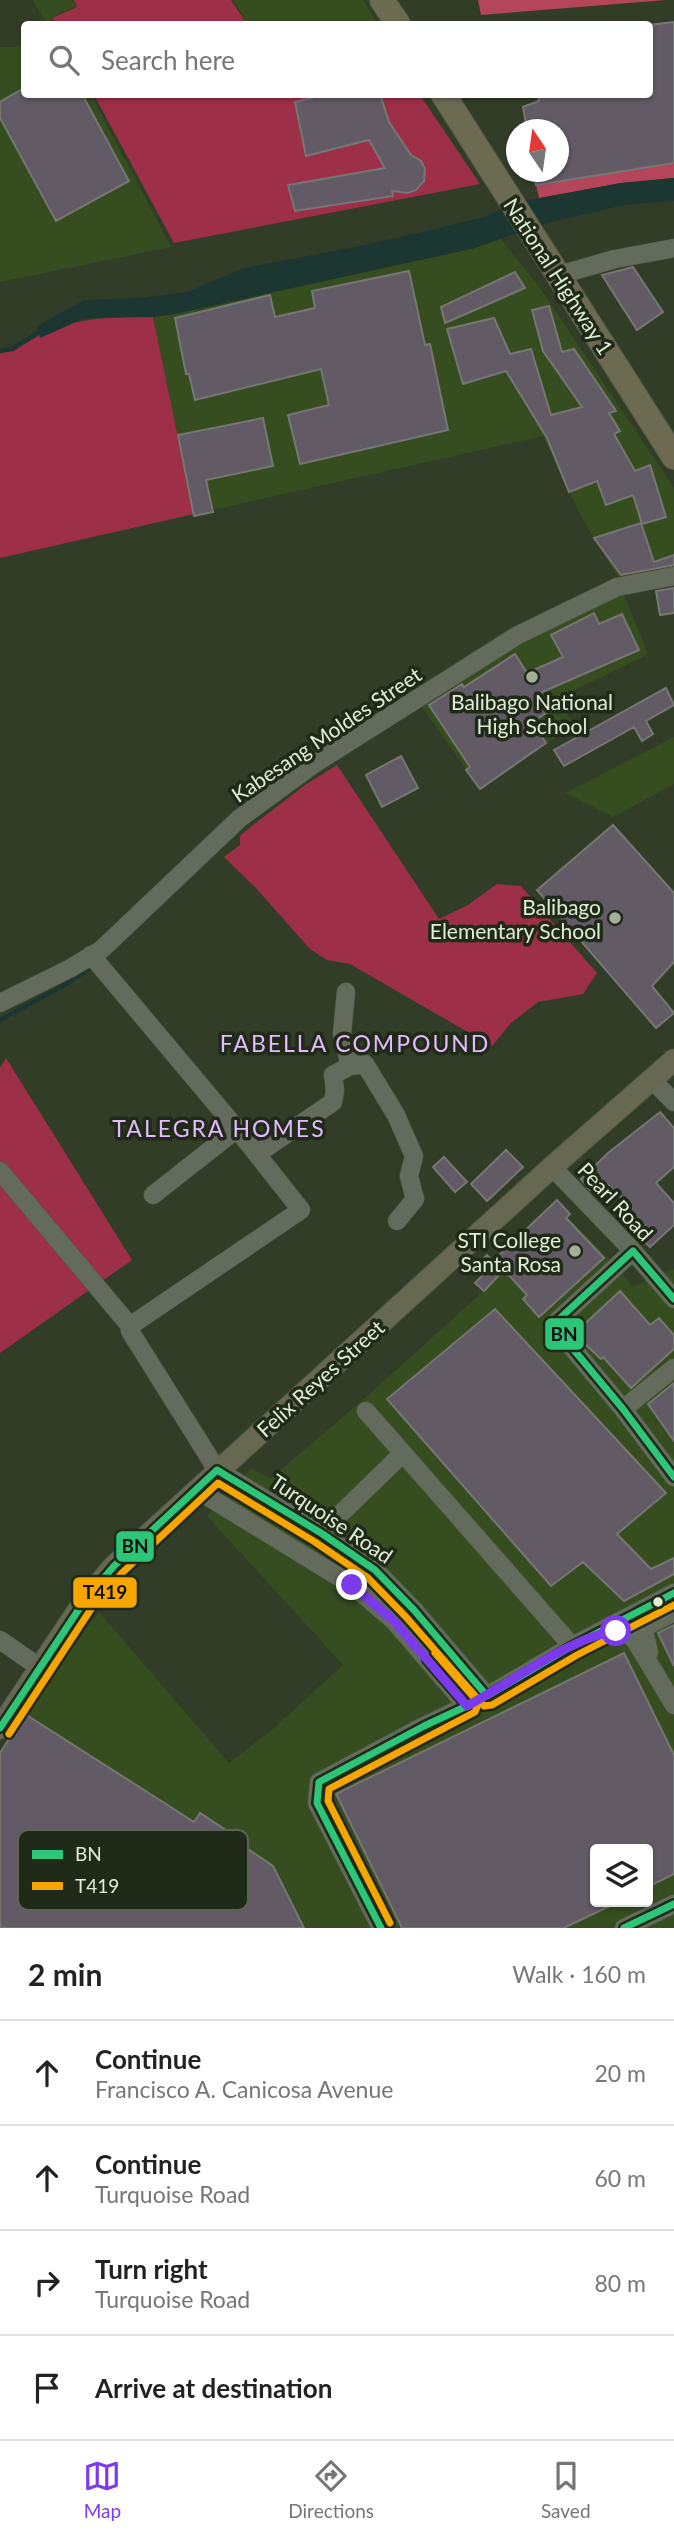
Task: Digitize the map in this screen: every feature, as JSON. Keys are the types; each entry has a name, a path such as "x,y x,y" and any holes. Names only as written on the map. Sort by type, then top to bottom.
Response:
{"highway":[{"path":"382,0 396,21"},
{"name":"National Highway 1","path":"446,98 674,457"}],"main road":[{"name":"Felix Reyes Street","path":"0,1728 85,1600 114,1566 674,1059"}],"street":[{"path":"559,275 615,259 674,248"},
{"name":"Kabesang Moldes Street","path":"0,1003 95,960 110,941 240,818 314,764 518,635 617,587 674,576"},
{"path":"95,960 237,1129 301,1212 130,1326"},
{"path":"346,992 342,1033 349,1066"},
{"path":"257,1154 333,1102 335,1090 332,1075 349,1066 365,1064 396,1115 414,1156 408,1176 415,1199 397,1221"},
{"path":"652,1080 674,1102"},
{"path":"153,1195 237,1129"},
{"name":"Pearl Road","path":"552,1167 633,1251 674,1299"},
{"path":"0,1171 130,1326 130,1331 217,1470"},
{"path":"633,1251 558,1320 569,1344 623,1409 674,1477"},
{"path":"623,1409 674,1368"},
{"path":"366,1410 572,1646"},
{"path":"326,1527 403,1453"},
{"name":"Turquoise Road","path":"217,1470 326,1527 375,1570 414,1610 487,1696"},
{"name":"Turquoise Road","path":"197,1490 352,1585 394,1621 467,1706"},
{"path":"381,1928 317,1803 319,1782 487,1696 572,1646 674,1593"},
{"path":"664,1687 645,1642 644,1632 647,1626 674,1612"},
{"path":"598,1633 625,1632 635,1640 674,1705"},
{"path":"0,1640 39,1667"},
{"path":"624,1928 674,1904"}],"shaded area":[{"path":"33,0 72,0 76,6 51,18 52,21 45,21"},
{"path":"74,0 231,0 245,21 54,21 52,18 77,7"},
{"path":"233,0 363,0 375,21 246,21"},
{"path":"478,0 666,0 481,15"},
{"path":"21,44 21,98 93,98 171,247 0,282 0,47"},
{"path":"96,98 422,98 480,184 174,243"},
{"path":"674,163 674,178 621,183 539,198 536,185 569,182 569,180"},
{"path":"500,238 540,288 674,488 674,575 619,579 583,520 543,436 194,514 153,317 475,248"},
{"path":"153,317 194,514 0,558 0,351 40,333 72,323"},
{"name":"Balibago National High School","path":"623,593 648,654 557,699 574,725 480,789 420,704 503,650"},
{"path":"674,737 674,784 613,817 565,793"},
{"path":"337,765 439,919 468,905 497,884 521,886 597,973 583,994 538,1002 511,1023 492,1046 350,964 327,960 310,949 256,888 224,857 240,845 240,836 248,829 305,785"},
{"path":"6,1058 132,1260 0,1353 0,1068"},
{"path":"658,1186 674,1203 674,1224 616,1267 633,1287 674,1270 674,1928 0,1928 0,1753 24,1713 99,1612 229,1763 274,1728 343,1665 207,1516 251,1468 270,1479 366,1397 567,1216 611,1261 642,1239 621,1218"}],"water":[{"path":"674,178 674,201 624,205 536,226 475,248 175,314 85,318 40,338 37,326 84,300 139,298 187,292 244,268 371,244 484,217 519,202 621,183"}],"building":[{"path":"674,22 674,163 569,180 569,119 525,119 523,107 539,101 539,98 653,98 653,25"},
{"path":"21,90 21,98 84,98 129,181 56,221 0,118 0,102"},
{"path":"312,98 381,98 389,122 411,155 421,161 425,169 424,181 416,190 408,193 392,191 393,196 295,211 288,185 385,168 369,140 306,156 295,102"},
{"path":"633,267 663,312 637,330 602,275"},
{"path":"409,271 425,345 430,344 448,430 300,464 288,415 329,405 321,369 195,400 189,374 186,374 175,318 270,295 275,317 315,308 312,291"},
{"path":"515,272 525,288 445,323 441,307"},
{"path":"549,306 562,352 574,349 616,411 609,413 620,431 614,434 635,471 650,465 666,517 642,524 633,495 606,505 597,481 569,492 547,438 506,371 463,384 447,329 494,318 510,354 531,349 551,415 582,407 543,351 532,310"},
{"path":"263,418 273,466 206,480 213,512 194,516 178,435"},
{"path":"641,523 654,562 674,555 674,565 621,575 594,538"},
{"path":"674,588 674,613 660,615 656,591"},
{"name":"Balibago National High School","path":"594,613 599,624 622,614 639,650 540,693 551,710 532,722 546,743 480,789 466,770 470,767 429,705 462,684 464,687 515,654 527,673 563,657 551,635"},
{"path":"666,688 674,705 646,721 653,734 642,741 634,727 564,766 554,750"},
{"path":"401,756 418,788 382,807 366,775"},
{"name":"Balibago Elementary School","path":"613,825 674,893 674,962 652,986 674,1013 656,1028 537,890"},
{"path":"660,1112 674,1128 674,1167 656,1183 674,1203 674,1225 650,1247 621,1218 632,1208 603,1180 590,1190 581,1179 608,1153"},
{"path":"506,1150 523,1167 487,1201 471,1184"},
{"path":"444,1157 467,1182 455,1192 433,1167"},
{"path":"557,1200 570,1214 566,1218 604,1258 539,1317 523,1299 527,1295 504,1270 484,1291 475,1283 486,1272 478,1263 487,1255 493,1261"},
{"path":"620,1291 650,1325 659,1318 674,1335 674,1349 631,1388 576,1332"},
{"path":"495,1309 666,1493 617,1534 651,1569 674,1558 674,1574 624,1601 583,1562 551,1586 387,1399"},
{"path":"674,1383 674,1441 648,1404"},
{"path":"674,1625 674,1666 658,1633"},
{"path":"624,1653 674,1755 674,1874 653,1884 653,1844 590,1844 590,1907 608,1907 564,1928 402,1928 336,1794"},
{"path":"25,1714 194,1822 200,1813 226,1830 18,1830 18,1910 248,1910 248,1849 273,1866 304,1928 0,1928 0,1753"}],"waterway":[{"path":"0,351 12,349 43,330"},
{"path":"0,1020 93,966"}],"transit line":[{"name":"BN","path":"674,1299 633,1251 558,1320 569,1344 623,1409 674,1477"},
{"name":"BN","path":"0,1728 85,1600 114,1566 217,1470 321,1533 375,1570 414,1610 487,1696 572,1646 674,1593"},
{"name":"T419","path":"9,1734 93,1606 122,1573 218,1483 368,1578 484,1706 492,1705 577,1655 674,1605"},
{"name":"T419","path":"390,1923 328,1801 329,1789 475,1712 476,1700 435,1653"},
{"name":"BN","path":"381,1928 317,1803 319,1782 467,1706 427,1660"},
{"name":"BN","path":"624,1928 674,1904"}],"place":[{"name":"Balibago National High School","path":"532,677"},
{"name":"Balibago Elementary School","path":"615,918"},
{"name":"STI College Santa Rosa","path":"575,1251"}],"district":[{"name":"FABELLA COMPOUND","path":"355,1043"},
{"name":"TALEGRA HOMES","path":"219,1128"}],"route":[{"path":"352,1585 394,1621 467,1706 572,1646 598,1633 616,1631"}]}
